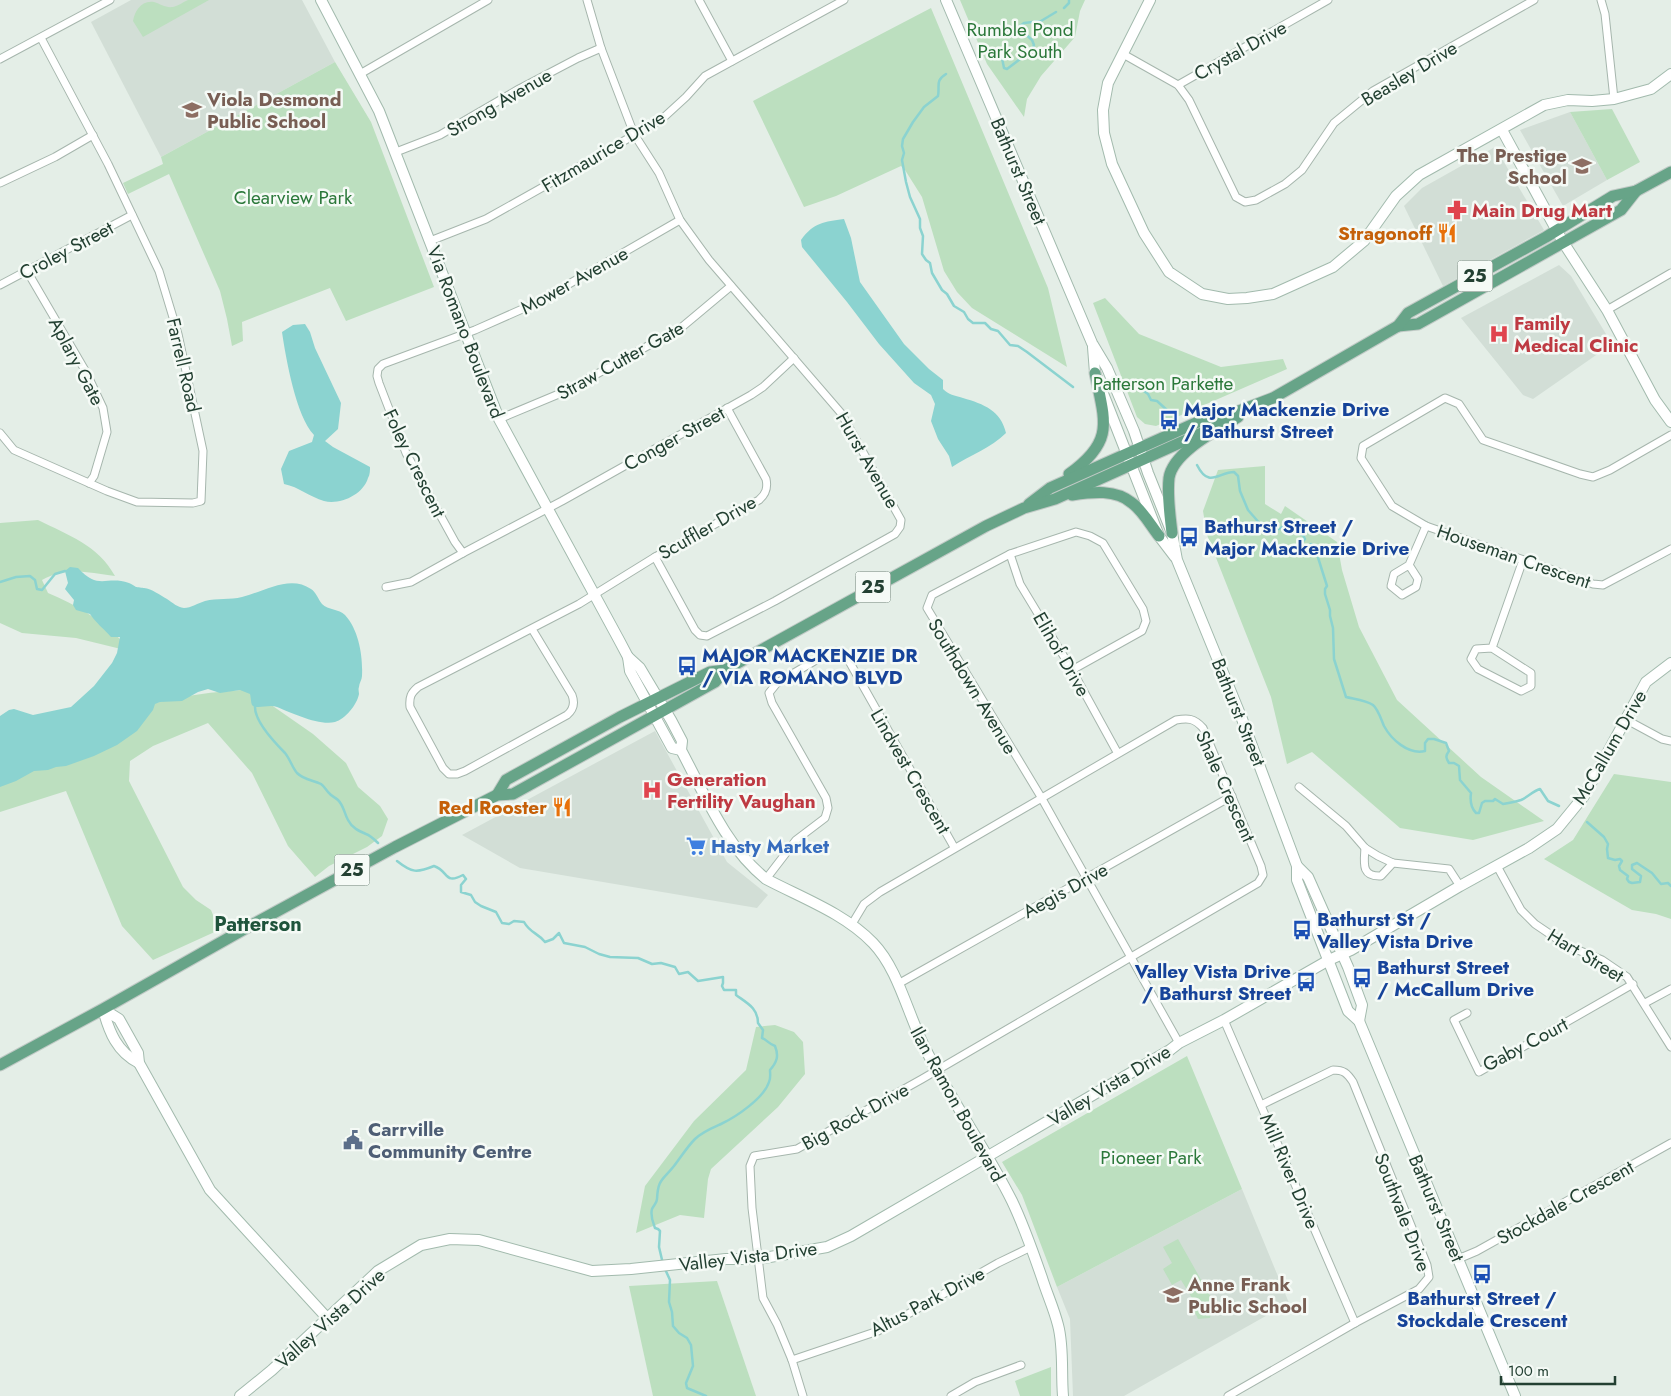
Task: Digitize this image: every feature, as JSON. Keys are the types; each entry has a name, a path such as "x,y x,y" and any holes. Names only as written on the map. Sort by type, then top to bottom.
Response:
{"main road":[{"name":"25","path":"0,1065 395,847 497,795 513,794 715,682 725,670 926,558 1024,508 1061,496 1141,453 1204,432 1218,419 1273,398 1398,326 1408,313 1613,196 1636,192 1671,172"},
{"name":"25","path":"1398,326 1418,324 1621,210 1636,192"},
{"path":"1050,488 1084,463 1097,450 1104,429 1104,419 1095,373"},
{"path":"1172,533 1168,499 1169,476 1182,454 1253,406"},
{"name":"25","path":"1024,508 1050,488 1129,459"},
{"path":"1061,496 1095,492 1117,494 1132,503 1159,536"},
{"name":"25","path":"497,795 506,780 652,700 710,672 725,670"}],"street":[{"path":"0,59 110,0"},
{"name":"Via Romano Boulevard","path":"321,0 379,111 499,419 628,657 640,668 652,700 665,710"},
{"path":"360,74 488,0"},
{"name":"Hurst Avenue","path":"587,0 601,48 634,134 659,173 680,220 704,255 846,419 900,516 901,523 899,530 894,534 775,601 707,636 700,635 695,630 655,557"},
{"path":"699,0 732,61"},
{"name":"Fitzmaurice Drive","path":"430,241 486,219 662,119 705,76 844,0"},
{"name":"Bathurst Street","path":"946,0 1092,343 1107,368 1134,431 1172,533 1177,560 1242,719 1297,866 1297,880 1348,1011 1360,1021 1515,1396"},
{"path":"1150,0 1108,83 1103,110 1104,132 1112,164 1144,233 1169,272 1202,294 1228,299 1273,294 1333,267 1364,241 1396,196 1419,175 1544,105 1568,100 1592,101 1614,99 1651,89 1671,74"},
{"name":"Crystal Drive","path":"1178,84 1328,0"},
{"name":"Beasley Drive","path":"1123,54 1178,84 1189,100 1236,197 1245,202 1256,200 1285,184 1302,170 1334,123 1373,91 1534,0"},
{"path":"1601,0 1605,14 1614,99"},
{"name":"Farrell Road","path":"0,433 14,450 107,491 137,502 163,504 201,501 203,451 178,334 159,272 93,135 41,38"},
{"name":"Strong Avenue","path":"396,152 440,135 518,89 601,48"},
{"path":"1502,130 1556,230 1607,310 1655,400 1671,422"},
{"path":"0,183 55,157 93,135"},
{"name":"Croley Street","path":"0,286 132,215"},
{"name":"Mower Avenue","path":"465,333 536,303 680,220"},
{"name":"Aplary Gate","path":"27,270 86,372 103,408 107,432 94,476 90,483"},
{"path":"1607,310 1671,273"},
{"name":"Straw Cutter Gate","path":"499,419 566,391 676,330 694,318 731,286"},
{"name":"Foley Crescent","path":"463,553 406,453 377,376 378,369 384,364 465,333"},
{"name":"Bathurst Street","path":"1092,343 1095,373 1159,536 1177,560"},
{"name":"Conger Street","path":"547,509 727,408 762,386 794,358"},
{"name":"Houseman Crescent","path":"1671,435 1610,470 1593,477 1483,440 1460,404 1445,398 1363,446 1361,458 1392,506 1426,526 1593,584 1603,584 1671,549"},
{"name":"Scuffler Drive","path":"532,629 572,696 574,702 571,711 567,715 465,771 450,774 443,768 410,707 409,698 413,691 594,595 655,557 757,500 765,492 767,483 764,476 727,408"},
{"path":"386,587 411,582 547,509"},
{"path":"1409,564 1418,579 1416,588 1402,595 1391,586 1394,574 1409,564 1426,526"},
{"name":"Southdown Avenue","path":"1072,670 1142,631 1146,621 1144,609 1103,543 1090,536 1076,532 1010,554 932,595 927,608 1040,798 1179,1043"},
{"name":"Elihof Drive","path":"1010,554 1020,584 1072,670 1118,752"},
{"path":"1492,648 1522,560"},
{"path":"1492,648 1531,673 1531,686 1521,691 1478,669 1471,659 1476,649 1492,648"},
{"name":"Lindvest Crescent","path":"766,879 796,840 825,818 828,808 826,798 772,702 770,693 777,683 828,653 836,651 845,654 954,847"},
{"name":"McCallum Drive","path":"1329,960 1529,848 1557,829 1584,796 1646,682 1671,663"},
{"name":"Ilan Ramon Boulevard","path":"652,700 654,716 672,748 681,750"},
{"name":"Ilan Ramon Boulevard","path":"665,710 682,742 681,750 728,837 756,871 766,879 852,924 874,944 898,984 917,1032 936,1071 1012,1202 1031,1247 1058,1325 1061,1343 1063,1396"},
{"name":"Shale Crescent","path":"852,924 864,904 880,892 1118,752 1176,720 1188,718 1197,721 1203,728 1261,866 1263,875 1258,883 936,1071"},
{"path":"1625,720 1662,739 1671,741"},
{"path":"1299,787 1346,826 1365,848 1393,863 1449,869 1460,886"},
{"name":"Aegis Drive","path":"898,984 1232,796"},
{"path":"1365,848 1364,864 1366,871 1373,876 1381,876 1393,863"},
{"name":"Bathurst Street","path":"1297,866 1308,877 1342,954 1362,1005 1360,1021"},
{"name":"Hart Street","path":"1497,866 1521,910 1535,924 1566,945 1602,960 1627,977 1671,1047"},
{"name":"Valley Vista Drive","path":"240,1396 272,1370 378,1271 421,1245 450,1239 479,1240 592,1271 631,1270 726,1259 758,1259 827,1246 851,1236 1179,1043 1224,1020 1329,960"},
{"name":"Gaby Court","path":"1467,1013 1454,1020 1479,1072 1633,984"},
{"path":"1644,1003 1671,989"},
{"path":"103,1009 108,1030 126,1057 138,1064"},
{"path":"103,1009 120,1019 138,1053 138,1064 210,1190 328,1319"},
{"name":"Mill River Drive","path":"1224,1020 1355,1323"},
{"name":"Southvale Drive","path":"1228,1396 1355,1323 1419,1289 1425,1284 1429,1276 1427,1265 1348,1073 1341,1070 1333,1070 1261,1104"},
{"name":"Big Rock Drive","path":"758,1259 752,1208 750,1166 754,1156 797,1149 936,1071"},
{"name":"Stockdale Crescent","path":"1458,1259 1477,1251 1671,1143"},
{"name":"Altus Park Drive","path":"792,1360 878,1331 998,1262 1031,1247"},
{"path":"758,1259 763,1298 777,1324 792,1360 803,1396"},
{"path":"951,1396 975,1382 1021,1365"}],"shaded area":[{"name":"Viola Desmond Public School","path":"131,0 302,0 335,62 161,157 91,22"},
{"path":"1570,112 1607,180 1563,206 1520,130"},
{"path":"1495,147 1544,230 1443,286 1404,206 1422,188"},
{"path":"1559,265 1571,276 1612,344 1533,399 1523,395 1461,318"},
{"path":"655,731 727,862 768,895 757,908 520,868 462,835"},
{"name":"Anne Frank Public School","path":"1242,1189 1289,1303 1124,1396 1073,1396 1070,1319 1057,1287"}],"green space":[{"path":"188,0 209,0 143,37 133,21 137,10 142,4 154,2 173,7"},
{"name":"Rumble Pond Park South","path":"960,0 1085,0 1080,11 1075,37 1041,76 1027,99 1024,117 987,64"},
{"path":"931,8 1048,288 1067,367 972,308 957,292 944,271 922,197 901,166 836,196 804,207 753,101"},
{"name":"Clearview Park","path":"335,62 371,122 434,287 346,321 330,288 242,322 243,341 232,346 220,291 169,174 128,194 123,183 163,164 161,157"},
{"path":"1612,109 1640,162 1607,180 1570,112"},
{"name":"Patterson Parkette","path":"1105,298 1139,334 1221,367 1283,359 1287,369 1156,426 1145,424 1137,417 1093,303"},
{"path":"1265,466 1265,504 1281,514 1285,506 1337,542 1342,570 1359,627 1397,700 1481,777 1544,821 1473,840 1400,828 1312,752 1287,764 1271,697 1207,535 1203,511 1218,470"},
{"path":"38,520 81,542 100,556 108,565 115,576 87,572 69,572 60,573 42,580 48,593 87,613 113,632 121,640 121,649 76,638 22,633 0,623 0,523"},
{"path":"252,689 267,702 313,734 346,763 358,787 380,806 388,819 382,836 367,847 329,866 315,877 288,846 252,773 208,723 153,746 130,761 129,781 183,887 196,900 211,910 219,930 153,960 122,926 66,791 0,812 0,772 142,707 183,697"},
{"path":"1614,774 1671,782 1671,919 1632,910 1544,859 1573,840"},
{"path":"775,1025 794,1032 803,1042 805,1074 778,1107 711,1169 708,1179 704,1218 680,1215 636,1233 645,1186 694,1121 746,1070 756,1027"},
{"name":"Pioneer Park","path":"1187,1056 1242,1189 1057,1287 1022,1195 1002,1162"},
{"path":"1178,1239 1213,1301 1210,1318 1198,1319 1189,1300 1192,1298 1181,1280 1172,1285 1163,1269 1172,1263 1163,1247"},
{"path":"717,1281 756,1396 653,1396 629,1286"},
{"path":"1051,1367 1051,1396 1020,1396 1015,1381"}],"water":[{"path":"844,219 851,238 860,282 904,344 943,380 943,389 945,391 985,406 996,414 1004,425 1006,433 1000,438 952,467 949,456 938,439 931,421 935,404 931,395 914,383 879,344 802,247 801,240 815,226 825,222"},
{"path":"305,324 341,403 338,429 325,441 370,467 369,477 365,484 356,494 344,500 324,501 295,487 284,484 281,469 289,451 312,442 314,435 302,415 297,401 282,332 293,325"},
{"path":"70,567 78,568 85,575 97,581 121,581 150,590 177,606 184,608 210,600 242,597 285,584 303,585 313,590 324,606 345,615 354,628 361,652 362,669 356,703 346,715 335,722 329,723 306,718 277,707 254,706 252,705 250,694 240,690 220,693 208,689 182,701 155,704 153,710 137,731 117,745 94,756 66,766 34,771 0,787 0,716 14,709 33,715 71,707 94,686 112,663 117,653 120,637 111,637 90,614 76,610 73,605 74,600 65,589 68,583 65,571"}],"waterway":[{"path":"1064,8 1069,3 1069,0"},
{"path":"993,51 994,49 1001,53 1004,68 1007,69 1032,50 1034,45 1032,40 1021,30 1020,26 1024,23 1041,21 1056,12"},
{"path":"946,74 939,81 938,96 924,107 913,122 903,139 902,146 904,153 902,160 906,182 910,197 920,219 920,228 923,236 922,254 930,263 932,273 942,290 947,294 954,306 964,312 968,319 973,323 985,323 991,329 998,331 1010,345 1018,346 1073,387"},
{"path":"1141,389 1148,394 1151,400 1157,401 1168,411"},
{"path":"1197,465 1201,472 1210,478 1234,472 1238,476 1240,491 1248,510 1262,526 1279,529 1287,524 1291,525 1294,532 1303,535 1305,539 1301,544 1301,550 1311,544 1315,548 1327,586 1325,594 1333,628 1334,659 1346,697 1373,705 1387,731 1396,741 1412,751 1425,751 1425,743 1428,739 1446,743 1449,751 1446,756 1447,760 1449,763 1459,766 1460,780 1471,793 1471,804 1476,813 1479,813 1482,803 1485,801 1493,801 1495,799 1503,804 1521,800 1540,789 1548,801 1559,806"},
{"path":"0,582 16,577 30,576 35,580 37,589 42,590 55,574 65,571"},
{"path":"255,706 261,725 287,755 297,773 322,785 340,802 352,825 371,836 378,843"},
{"path":"1587,822 1604,837 1608,844 1608,858 1620,859 1622,861 1619,866 1620,870 1628,876 1629,882 1640,882 1641,876 1632,869 1632,865 1637,863 1652,873 1661,884 1668,883 1671,886"},
{"path":"397,861 415,871 434,866 439,868 449,878 453,879 463,875 466,879 461,885 461,892 471,895 475,902 496,912 502,923 524,922 545,942 553,939 559,933 564,943 585,947 610,957 638,958 652,964 661,963 675,967 679,974 688,972 698,981 723,977 722,986 724,990 736,990 736,995 748,1003 756,1013 758,1023 763,1030 762,1038 775,1046 777,1053 777,1059 770,1070 770,1080 762,1094 749,1106 734,1117 704,1132 695,1139 661,1181 651,1214 655,1228 660,1231 659,1247 663,1264"},
{"path":"665,1269 670,1280 669,1302 673,1326 687,1338 691,1345 693,1366 686,1383 687,1388 706,1396"}],"place":[{"name":"Viola Desmond Public School","path":"192,110"},
{"name":"The Prestige School","path":"1582,166"},
{"name":"Main Drug Mart","path":"1457,210"},
{"name":"Stragonoff","path":"1447,233"},
{"name":"Family Medical Clinic","path":"1499,334"},
{"name":"Major Mackenzie Drive / Bathurst Street","path":"1169,420"},
{"name":"Bathurst Street / Major Mackenzie Drive","path":"1189,537"},
{"name":"MAJOR MACKENZIE DR / VIA ROMANO BLVD","path":"687,666"},
{"name":"Generation Fertility Vaughan","path":"652,790"},
{"name":"Red Rooster","path":"562,807"},
{"name":"Hasty Market","path":"696,846"},
{"name":"Bathurst St / Valley Vista Drive","path":"1302,930"},
{"name":"Bathurst Street / McCallum Drive","path":"1362,978"},
{"name":"Valley Vista Drive / Bathurst Street","path":"1306,982"},
{"name":"Carrville Community Centre","path":"353,1140"},
{"name":"Bathurst Street / Stockdale Crescent","path":"1482,1274"},
{"name":"Anne Frank Public School","path":"1173,1295"}],"district":[{"name":"Patterson","path":"258,924"}]}
